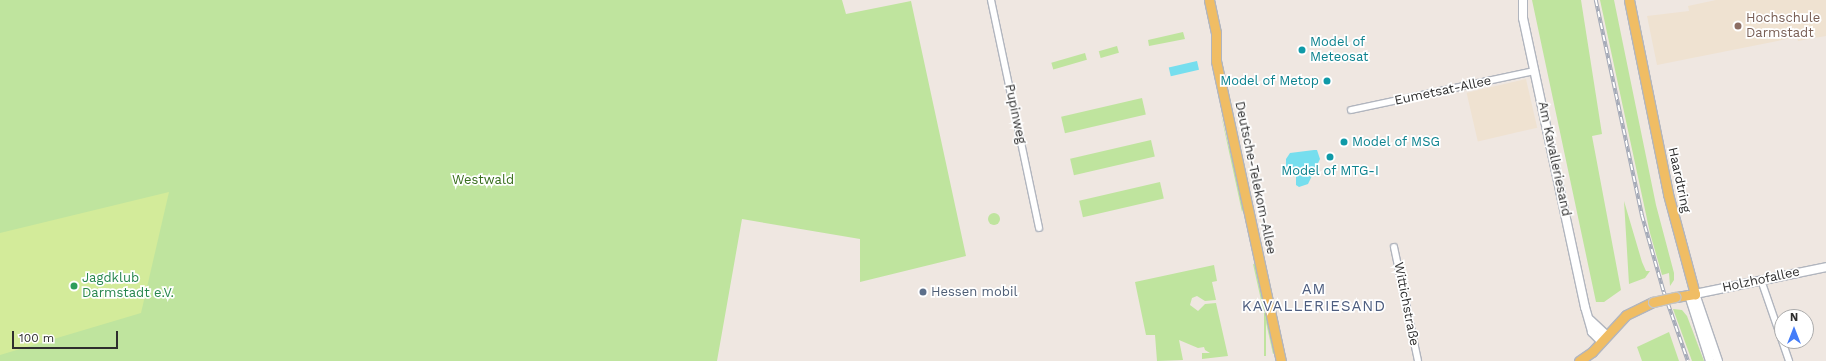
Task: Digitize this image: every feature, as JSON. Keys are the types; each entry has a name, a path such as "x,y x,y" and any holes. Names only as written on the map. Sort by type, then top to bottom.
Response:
{"main road":[{"name":"Deutsche-Telekom-Allee","path":"1209,0 1216,33 1216,61 1281,361"},
{"name":"Haardtring","path":"1629,0 1668,194 1692,294"},
{"path":"1579,361 1604,339 1626,315 1653,302 1692,294"}],"street":[{"name":"Pupinweg","path":"991,0 1040,228"},
{"name":"Am Kavalleriesand","path":"1523,0 1524,18 1588,318 1604,339"},
{"name":"Eumetsat-Allee","path":"1351,110 1535,71"},
{"name":"Wittichstraße","path":"1394,247 1418,361"},
{"name":"Holzhofallee","path":"1692,294 1826,267"},
{"path":"1760,280 1789,361"},
{"name":"Haardtring","path":"1692,294 1710,361"},
{"name":"Haardtring","path":"1692,294 1718,361"}],"shaded area":[{"name":"Hochschule Darmstadt","path":"1716,0 1826,0 1826,36 1798,41 1797,37 1657,65 1647,16 1689,11 1688,6"},
{"path":"1526,79 1537,128 1478,141 1467,93"}],"green space":[{"name":"Westwald","path":"0,0 842,0 846,14 911,1 966,256 860,282 860,239 742,219 717,361 0,361"},
{"path":"1532,0 1581,0 1602,134 1592,136 1621,290 1604,302 1596,302"},
{"path":"1600,0 1614,0 1656,205 1674,273 1674,280 1670,286 1669,273 1662,275 1650,233"},
{"path":"1183,32 1185,39 1149,46 1148,40"},
{"path":"1117,46 1119,53 1101,58 1099,51"},
{"path":"1085,53 1087,60 1053,69 1051,63"},
{"path":"1219,57 1221,57 1263,259"},
{"path":"1142,98 1146,115 1065,133 1061,117"},
{"path":"1220,110 1244,208 1242,212"},
{"path":"1151,140 1155,157 1074,175 1070,159"},
{"path":"1160,182 1164,199 1083,217 1079,201"},
{"name":"Jagdklub Darmstadt e.V.","path":"169,192 141,313 0,355 0,233"},
{"path":"1624,201 1642,262 1646,271 1650,271 1645,278 1629,284"},
{"path":"992,213 996,213 1000,219 996,225 992,225 988,221 988,217"},
{"path":"1253,264 1256,265 1275,353 1273,354"},
{"path":"1264,264 1266,264 1266,356 1264,356"},
{"path":"1214,265 1217,281 1212,282 1216,300 1205,301 1197,296 1192,298 1190,305 1198,311 1205,304 1216,303 1228,356 1202,359 1202,353 1210,353 1205,350 1204,347 1198,348 1179,340 1183,360 1157,361 1155,335 1146,335 1135,282"},
{"path":"1673,309 1682,310 1687,316 1704,361 1692,361"},
{"path":"1669,332 1679,361 1642,361 1637,347"}],"water":[{"path":"1197,61 1199,70 1171,76 1169,68"},
{"path":"1317,150 1320,159 1308,184 1299,187 1296,185 1296,172 1286,167 1286,159 1290,153"}],"railway":[{"path":"1596,0 1642,215 1664,292 1688,361"}],"place":[{"name":"Hochschule Darmstadt","path":"1738,26"},
{"name":"Model of Meteosat","path":"1302,50"},
{"name":"Model of Metop","path":"1327,81"},
{"name":"Model of MSG","path":"1344,142"},
{"name":"Model of MTG-I","path":"1330,157"},
{"name":"Jagdklub Darmstadt e.V.","path":"74,286"},
{"name":"Hessen mobil","path":"923,292"}],"district":[{"name":"AM KAVALLERIESAND","path":"1314,298"}]}
